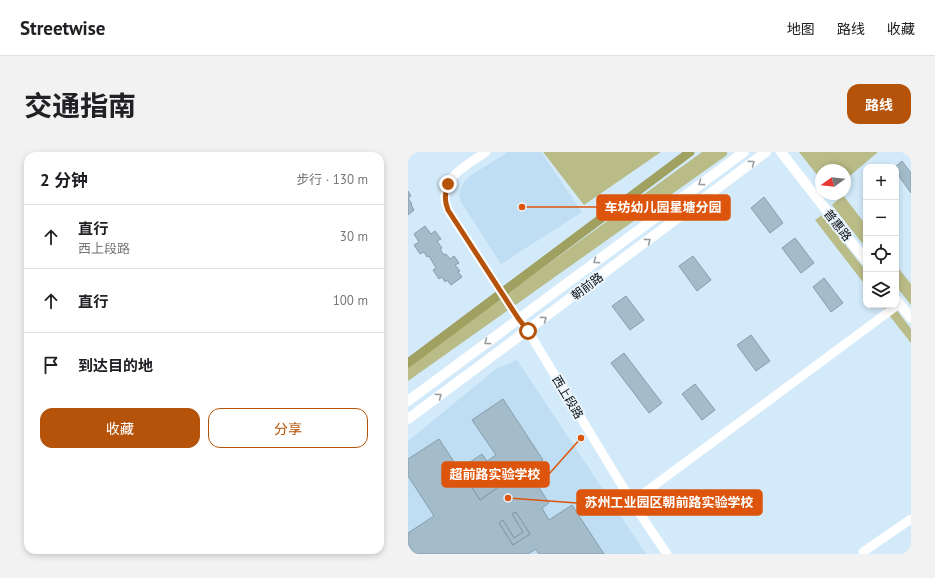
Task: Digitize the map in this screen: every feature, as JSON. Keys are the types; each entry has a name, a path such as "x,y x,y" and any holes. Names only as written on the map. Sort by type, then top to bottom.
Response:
{"main road":[{"name":"朝前路","path":"408,401 744,152"},
{"name":"朝前路","path":"408,419 528,331 766,152"},
{"name":"普惠路","path":"781,152 863,257"},
{"path":"899,302 911,318"}],"street":[{"name":"西上段路","path":"486,152 451,178 446,188 445,203 448,210 528,331 632,502 667,554"},
{"path":"632,502 889,308"},
{"path":"863,552 911,519"}],"shaded area":[{"path":"508,152 541,152 582,212 501,264 461,202 459,195 464,182 470,176"},
{"path":"517,360 646,554 408,554 408,441 496,369"}],"green space":[{"path":"543,152 661,152 584,205"},
{"path":"702,152 727,152 727,155 408,381 408,366"},
{"path":"799,152 878,152 851,175 851,164 815,164 815,172"},
{"path":"838,200 847,200 863,221 863,244 832,205"},
{"path":"822,215 863,267 863,282 815,220"},
{"path":"899,269 911,284 911,305 899,290"},
{"path":"883,308 895,308 911,329 911,343"}],"building":[{"path":"902,161 911,173 911,193 899,176 898,164"},
{"path":"408,191 411,196 408,198"},
{"path":"764,197 783,223 770,233 751,208"},
{"path":"408,198 414,210 408,215"},
{"path":"425,226 431,234 435,231 441,239 437,241 442,248 440,249 444,255 446,254 450,259 454,256 459,263 455,265 460,271 458,272 462,277 451,285 447,280 445,282 442,277 439,279 433,270 436,268 429,256 427,257 424,252 420,254 414,245 419,242 414,234"},
{"path":"795,238 814,263 801,273 782,248"},
{"path":"693,256 711,280 697,291 679,266"},
{"path":"824,278 843,303 831,312 813,287"},
{"path":"626,296 644,320 630,330 612,306"},
{"path":"751,335 770,361 756,371 737,345"},
{"path":"624,353 662,403 649,413 611,363"},
{"path":"695,384 715,410 702,420 682,394"},
{"path":"503,399 543,460 520,475 527,485 534,480 549,503 542,508 549,520 572,505 604,554 539,554 536,549 528,554 415,554 408,544 408,533 434,516 408,476 408,459 439,439 466,480 471,477 464,466 482,454 487,461 496,455 472,420","holes":["505,463 508,468 499,475 504,483 480,500 471,486","516,512 530,534 513,545 499,523 503,520 514,538 523,532 512,514"]},
{"path":"505,463 508,468 499,475 504,483 480,500 471,486"},
{"path":"516,512 530,534 513,545 499,523 503,520 514,538 523,532 512,514"}],"waterway":[{"path":"408,363 690,152"}],"place":[{"name":"车坊幼儿园星塘分园","path":"522,207"},
{"name":"超前路实验学校","path":"581,438"},
{"name":"苏州工业园区朝前路实验学校","path":"508,498"}],"route":[{"path":"448,184 445,193 445,203 448,210 528,331"}]}
